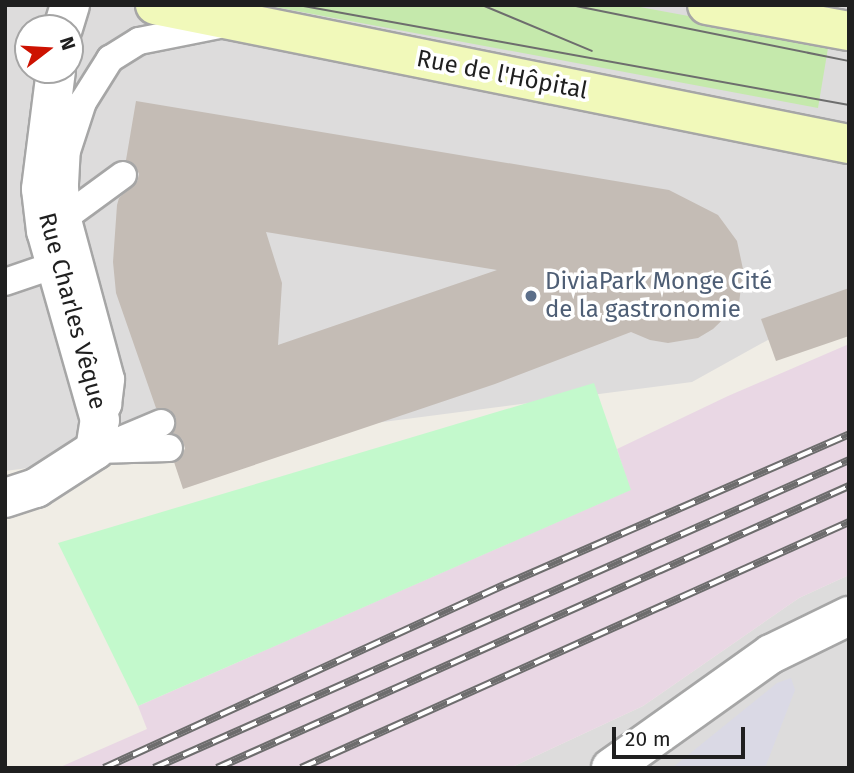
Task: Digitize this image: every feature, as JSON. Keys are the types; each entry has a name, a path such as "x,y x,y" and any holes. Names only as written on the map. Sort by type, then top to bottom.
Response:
{"main road":[{"name":"Rue de l'Hôpital","path":"155,5 849,144"},
{"path":"707,5 840,29"}],"street":[{"name":"Rue Charles Vêque","path":"54,84 41,189 56,237 97,435"},
{"path":"5,498 36,488 97,435"},
{"path":"611,768 671,728 771,654 849,615"}],"lane":[{"path":"789,5 840,29"},
{"name":"Rue Charles Vêque","path":"97,435 107,405 111,379 56,237 67,151 83,102 110,60 139,41 239,22"},
{"path":"5,282 121,183"},
{"path":"97,435 165,436"}],"shaded area":[{"path":"5,5 849,5 849,295 692,382 5,471"},
{"path":"849,344 849,575 799,598 643,706 510,768 58,768 147,729 138,706 630,490 617,449 728,396"},
{"path":"849,575 849,768 510,768 643,706 799,598"},
{"path":"791,678 795,690 765,768 672,768 777,683"}],"green space":[{"path":"264,5 629,5 829,42 818,108"},
{"path":"594,383 631,490 138,706 58,543"}],"building":[{"name":"DiviaPark Monge Cité de la gastronomie","path":"136,101 669,190 718,215 737,241 743,269 739,304 713,329 698,338 668,343 650,340 631,332 495,384 183,489 174,462 182,456 185,448 182,439 173,433 176,418 170,410 156,408 116,293 113,262 117,205 119,198 137,182 139,174 135,165 126,160","holes":["266,232 497,270 278,345 282,283"]},
{"path":"849,288 849,336 776,361 761,319"}],"tram line":[{"path":"298,5 849,105"},
{"path":"482,5 592,51"},
{"path":"571,5 849,61"}],"railway":[{"path":"104,768 504,585 849,434"},
{"path":"154,768 849,460"},
{"path":"217,768 849,486"},
{"path":"301,768 849,522"}],"place":[{"name":"DiviaPark Monge Cité de la gastronomie","path":"531,296"}]}
